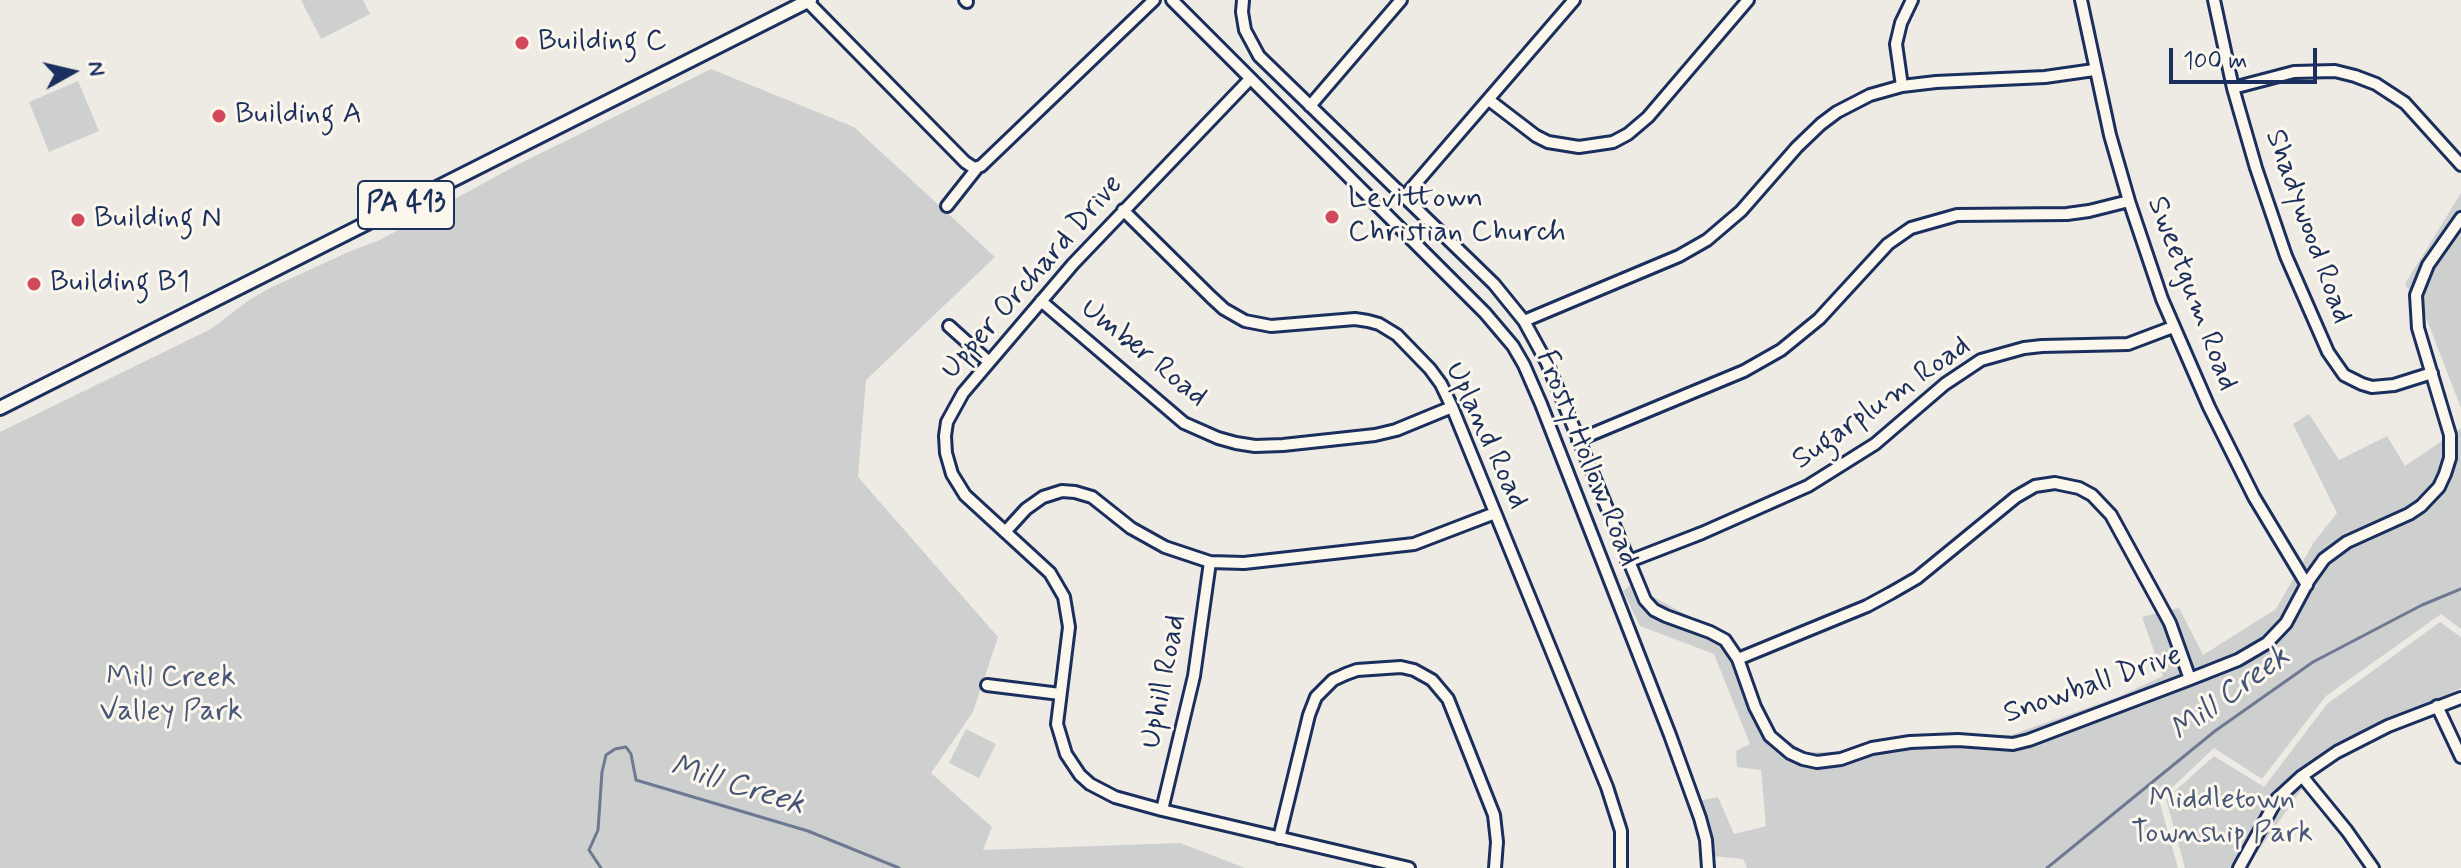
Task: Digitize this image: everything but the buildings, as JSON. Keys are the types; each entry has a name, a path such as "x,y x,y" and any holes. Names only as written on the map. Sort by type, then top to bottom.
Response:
{"main road":[{"name":"PA 413","path":"0,408 808,0"}],"street":[{"path":"808,0 959,156 977,168"},
{"path":"947,206 977,168 1154,0"},
{"name":"Frosty Hollow Road","path":"1172,0 1485,313 1503,333 1524,365 1693,798 1706,840 1708,868"},
{"name":"Snowball Drive","path":"1243,0 1245,30 1254,49 1494,284 1524,321 1547,363 1645,600 1654,610 1718,636 1731,647 1770,736 1790,753 1817,762 1910,742 1958,740 2013,744 2029,740 2238,660 2267,643 2286,623 2316,569 2334,550 2421,506 2439,487 2445,474 2451,447 2450,435 2418,328 2416,295 2428,265 2461,218"},
{"path":"1310,106 1401,0"},
{"path":"1404,197 1574,0"},
{"path":"1489,100 1548,142 1579,147 1613,142 1637,128 1648,117 1748,0"},
{"path":"1902,86 1896,44 1901,23 1912,0"},
{"name":"Sweetgum Road","path":"2081,0 2094,70 2129,201 2173,327 2254,497 2307,585"},
{"name":"Shadywood Road","path":"2214,0 2233,88 2256,168 2286,256 2337,367 2344,375 2372,387 2394,385 2432,373"},
{"path":"1524,321 1694,249 1741,211 1821,124 1860,100 1902,86 2045,77 2094,70"},
{"path":"2233,88 2294,72 2335,71 2355,76 2376,84 2405,103 2461,165"},
{"name":"Upper Orchard Drive","path":"1250,79 1123,210 963,393 951,412 945,436 946,453 952,474 965,495 1050,573 1064,597 1069,627 1057,724 1071,763 1080,775 1099,790 1115,797 1409,868"},
{"path":"1578,440 1744,371 1770,357 1819,319 1876,255 1911,228 1957,215 2067,214 2129,201"},
{"name":"Upland Road","path":"1123,210 1224,309 1245,321 1271,326 1355,319 1368,321 1397,335 1430,369 1452,407 1617,814 1623,844 1621,868"},
{"name":"Umber Road","path":"1041,301 1184,423 1218,438 1255,446 1375,435 1396,430 1452,407"},
{"path":"949,326 989,362"},
{"name":"Sugarplum Road","path":"1627,562 1784,499 1822,478 1875,444 1945,384 1981,360 2042,346 2128,344 2173,327"},
{"path":"1738,659 1867,606 1891,593 1917,578 2016,497 2035,486 2055,483 2079,488 2092,495 2111,515 2170,623 2190,679"},
{"path":"1005,532 1026,509 1043,497 1062,491 1075,492 1092,497 1151,541 1210,562 1244,563 1414,544 1495,513"},
{"name":"Uphill Road","path":"1162,810 1194,676 1210,562"},
{"path":"1279,838 1316,697 1333,680 1357,670 1401,667 1432,680 1448,699 1494,815 1497,842 1495,868"},
{"path":"987,685 1060,694"},
{"path":"2239,868 2277,799 2302,776 2388,726 2461,698"},
{"path":"2437,706 2461,757"},
{"path":"2302,776 2373,868"}],"green space":[{"path":"301,0 363,0 370,14 321,39"},
{"name":"Mill Creek Valley Park","path":"711,69 854,127 995,257 866,380 858,477 998,637 973,712 931,773 992,827 983,850 1180,843 1245,868 0,868 0,432 211,329 270,288 380,240 517,165"},
{"path":"78,81 99,131 49,152 29,102"},
{"path":"2461,193 2461,408 2425,315 2405,284"},
{"path":"2309,414 2339,460 2387,436 2405,466 2461,428 2461,629 2441,614 2326,696 2262,779 2214,748 2159,800 2178,868 1747,868 1743,859 1712,856 1698,801 1718,797 1734,834 1766,826 1761,770 1737,767 1736,751 1750,744 1714,654 1640,626 1623,591 1631,585 1732,639 1775,732 1805,752 2011,735 2118,697 2163,676 2142,617 2179,608 2203,655 2276,609 2314,542 2337,513 2293,424"},
{"name":"Middletown Township Park","path":"2440,622 2461,637 2461,688 2326,755 2246,868 2185,868 2166,799 2214,756 2264,787 2327,704"},
{"path":"966,729 996,744 979,778 949,763"}],"waterway":[{"name":"Mill Creek","path":"2047,868 2215,731 2313,662 2422,605 2461,589"},
{"name":"Mill Creek","path":"601,868 589,850 598,830 602,772 606,755 626,747 631,754 636,780 808,831 899,868"}],"place":[{"name":"Building C","path":"522,43"},
{"name":"Building A","path":"219,116"},
{"name":"Levittown Christian Church","path":"1332,217"},
{"name":"Building N","path":"78,220"},
{"name":"Building B1","path":"34,284"}]}
